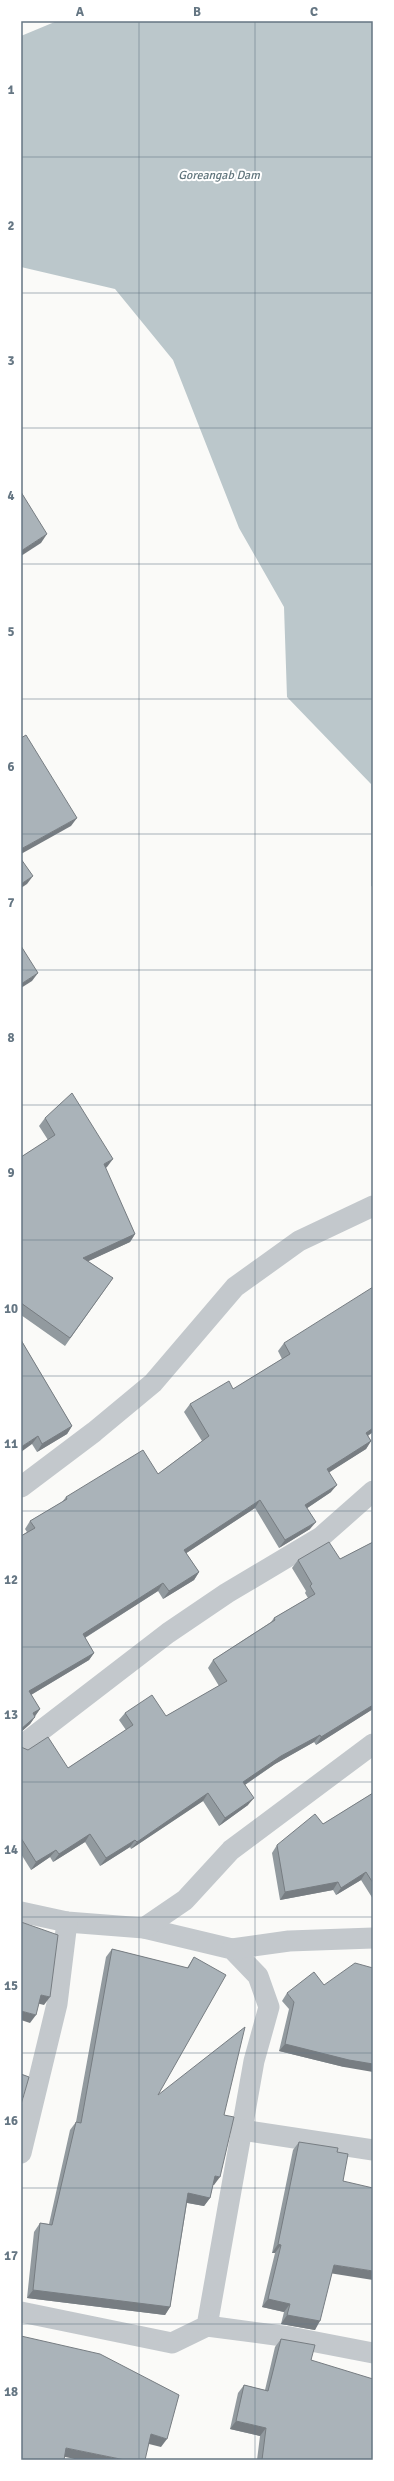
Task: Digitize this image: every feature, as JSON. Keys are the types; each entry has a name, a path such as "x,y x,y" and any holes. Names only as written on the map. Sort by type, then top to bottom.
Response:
{"lane":[{"path":"21,1487 94,1432 153,1383 235,1287 299,1240 373,1206"},
{"path":"21,1746 168,1634 227,1593 321,1537 373,1491"},
{"path":"144,1928 185,1900 231,1850 373,1744"},
{"path":"21,1912 67,1922 144,1928 232,1948 289,1940 373,1938"},
{"path":"21,2153 57,2004 67,1922"},
{"path":"207,2326 254,2061 269,2007 258,1976 232,1948"},
{"path":"242,2130 373,2150"},
{"path":"21,2312 172,2343 207,2326 290,2337 373,2353"}],"water":[{"name":"Goreangab Dam","path":"57,21 373,21 373,887 371,886 371,784 287,697 284,607 239,528 173,360 115,289 21,267 21,36"}],"building":[{"path":"21,492 47,534 21,551"},
{"path":"26,735 77,818 21,849 21,738"},
{"path":"21,859 33,876 21,884"},
{"path":"21,946 38,973 21,984"},
{"path":"72,1093 113,1159 104,1164 135,1234 83,1258 113,1278 70,1338 21,1303 21,1157 55,1135 45,1118"},
{"path":"373,1287 373,1428 366,1433 371,1441 327,1469 337,1485 305,1505 316,1522 285,1540 260,1500 184,1550 199,1572 169,1591 163,1583 83,1634 94,1653 29,1691 40,1709 33,1713 35,1717 21,1729 21,1536 35,1528 30,1521 143,1450 158,1474 209,1436 190,1404 229,1381 233,1389 290,1354 284,1343"},
{"path":"21,1340 72,1426 42,1444 38,1436 21,1447"},
{"path":"329,1542 340,1559 373,1542 373,1705 321,1737 320,1735 281,1756 243,1782 254,1798 225,1818 208,1793 137,1842 135,1840 106,1858 90,1834 59,1854 56,1850 36,1862 21,1838 21,1747 28,1750 48,1737 68,1768 133,1725 125,1713 152,1695 166,1716 227,1681 213,1660 275,1620 274,1618 315,1594 310,1586 312,1584 298,1560"},
{"path":"373,1793 373,1883 366,1872 341,1888 338,1882 285,1892 277,1845 315,1814 323,1824"},
{"path":"21,1922 58,1935 50,1997 41,1995 36,2015 21,2011"},
{"path":"112,1949 188,1968 194,1957 226,1975 158,2095 245,2027 224,2115 234,2117 220,2177 215,2176 210,2198 188,2193 170,2307 33,2290 40,2223 52,2225 76,2122 81,2123"},
{"path":"355,1963 373,1968 373,2064 349,2060 285,2044 294,2002 287,1993 314,1972 324,1985"},
{"path":"21,2074 29,2077 21,2105"},
{"path":"299,2142 338,2148 337,2152 348,2154 343,2181 373,2188 373,2271 334,2265 320,2321 287,2315 290,2304 268,2299 281,2245 278,2244"},
{"path":"21,2336 100,2354 179,2395 167,2439 151,2434 145,2460 125,2460 66,2448 64,2460 21,2460"},
{"path":"281,2339 315,2345 311,2360 373,2379 373,2460 262,2460 266,2428 236,2421 244,2385 268,2391"}]}
